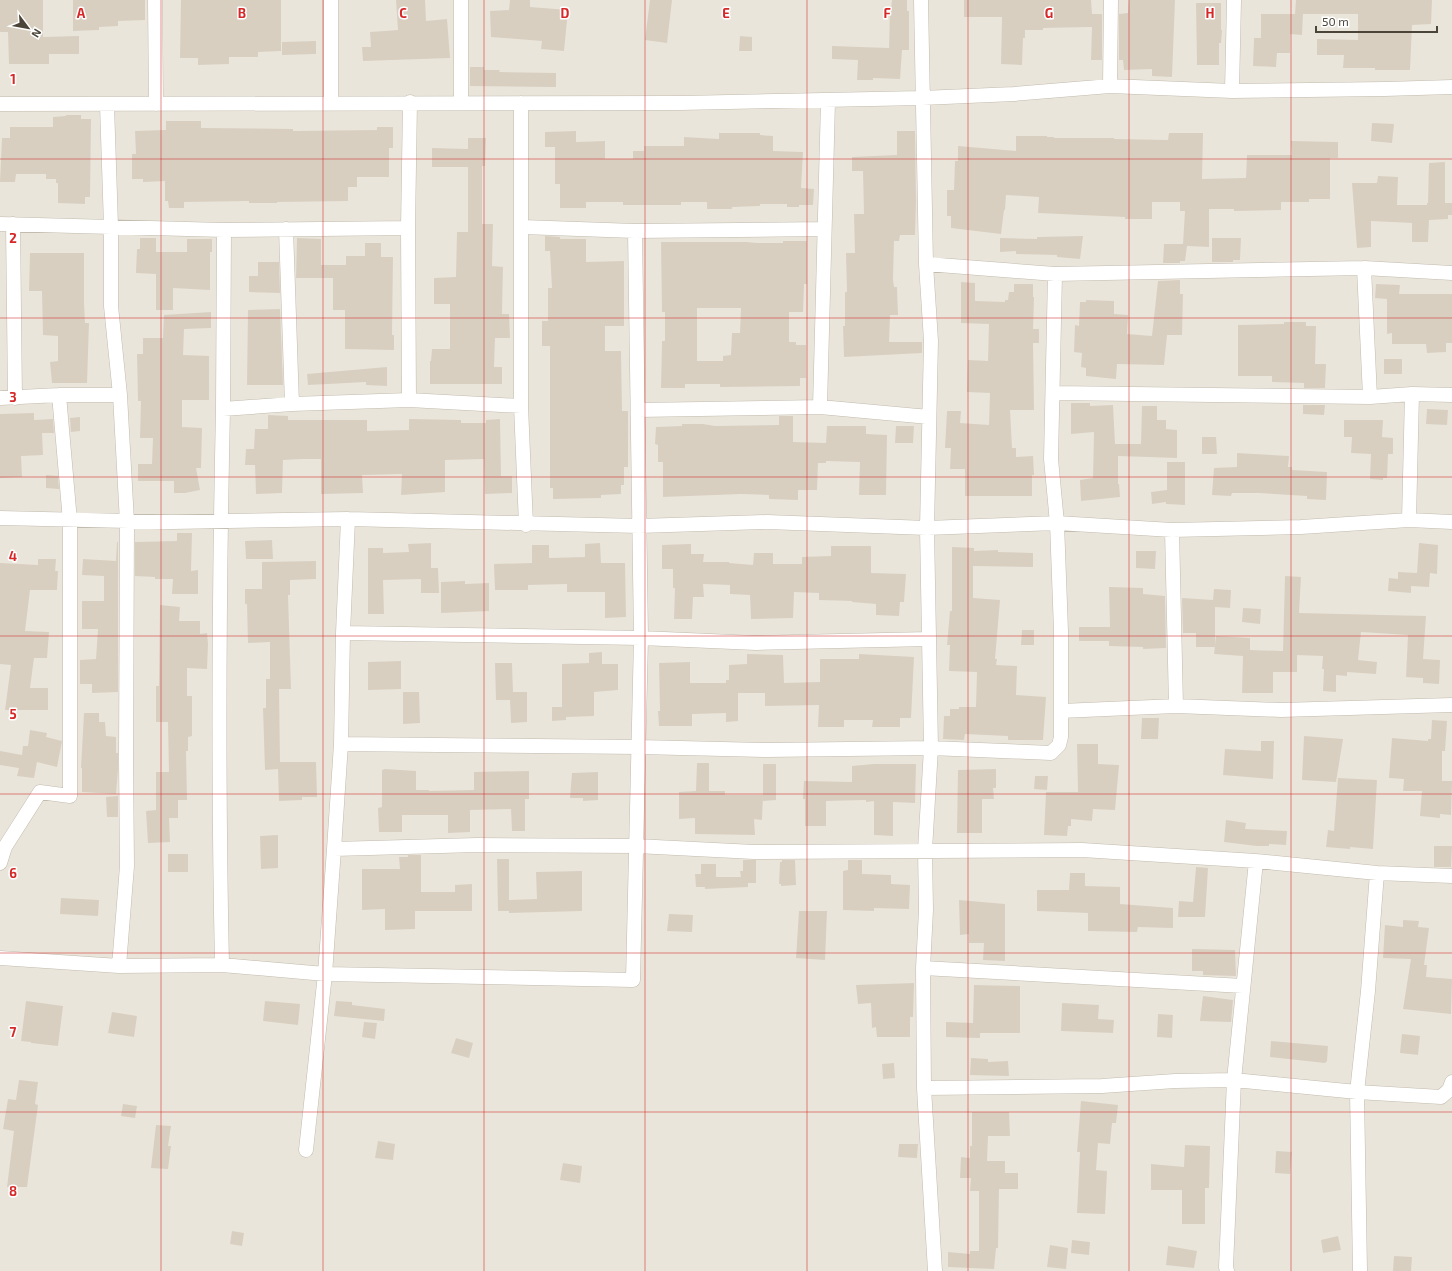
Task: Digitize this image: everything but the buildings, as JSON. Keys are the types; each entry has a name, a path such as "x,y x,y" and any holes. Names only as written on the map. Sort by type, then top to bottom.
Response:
{"street":[{"path":"155,0 156,104"},
{"path":"331,0 331,103"},
{"path":"461,0 461,103"},
{"path":"921,0 926,264 931,341 928,528 931,748 925,850 926,910 923,968 924,1088 935,1271"},
{"path":"1110,86 1111,0"},
{"path":"1232,91 1234,0"},
{"path":"0,104 107,105 410,102 521,103 828,101 1014,94 1110,86 1232,91 1452,87"},
{"path":"820,407 828,101"},
{"path":"409,400 408,228 410,102"},
{"path":"521,103 521,406 526,525"},
{"path":"107,105 111,226 111,306 120,395 127,522 127,866 119,966"},
{"path":"15,398 6,224 224,230 408,228"},
{"path":"522,227 635,231 824,229"},
{"path":"286,229 292,404"},
{"path":"222,965 219,831 224,230"},
{"path":"0,958 119,966 222,965 325,974 633,980 641,638 635,231"},
{"path":"926,264 1055,274 1364,268 1452,273"},
{"path":"1364,268 1370,397"},
{"path":"340,744 639,747 766,750 931,748 1051,753 1059,745 1061,737 1061,631 1057,523 1051,459 1055,274"},
{"path":"1053,392 1370,397 1412,394 1452,395"},
{"path":"1409,520 1412,394"},
{"path":"0,398 59,395 120,395"},
{"path":"0,863 3,846 40,792 70,796 70,521 59,395"},
{"path":"223,409 292,404 409,400 521,406"},
{"path":"638,410 820,407 929,417"},
{"path":"0,518 127,522 221,522 348,519 526,525 639,526 767,522 928,528 1057,523 1172,530 1301,527 1409,520 1452,522"},
{"path":"306,1150 325,974 334,849 340,744 348,519"},
{"path":"1172,530 1176,706"},
{"path":"343,634 641,638 756,643 929,639"},
{"path":"1061,711 1176,706 1281,710 1452,705"},
{"path":"334,849 477,845 636,846 754,852 1082,850 1256,861 1377,873 1452,876"},
{"path":"1227,1271 1234,1080 1256,861"},
{"path":"1360,1271 1357,1092 1368,991 1377,873"},
{"path":"923,968 1243,986"},
{"path":"924,1088 1102,1086 1175,1081 1234,1080 1357,1092 1441,1097 1449,1090 1452,1082"}],"shaded area":[{"path":"0,0 1452,0 1452,1271 0,1271"}]}
